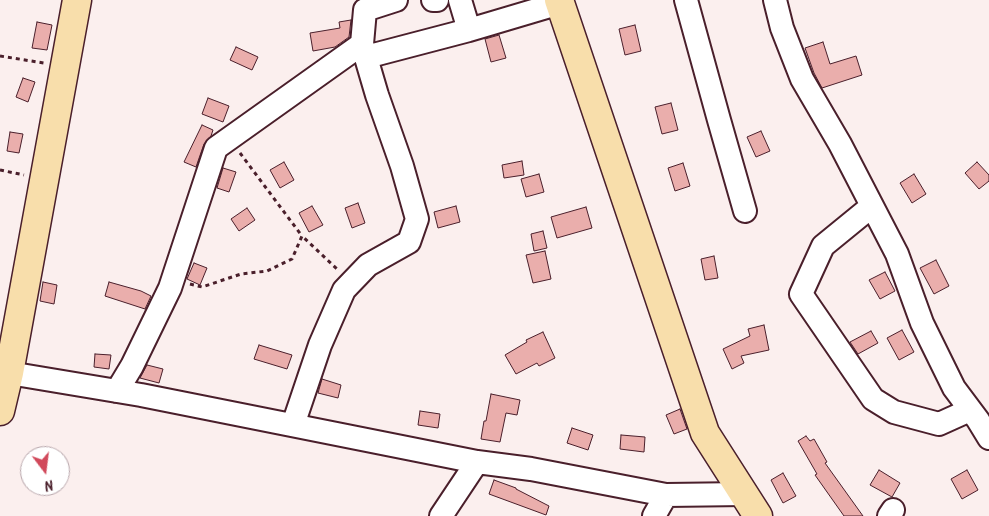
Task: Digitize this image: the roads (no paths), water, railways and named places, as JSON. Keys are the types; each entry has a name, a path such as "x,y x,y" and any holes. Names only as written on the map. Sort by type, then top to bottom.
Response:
{"main road":[{"path":"0,411 7,361 77,0"},
{"path":"560,1 705,433 752,505"}],"street":[{"path":"293,425 320,346 344,290 368,265 409,242 417,219 402,166 364,51 365,5 396,0"},
{"path":"432,0 437,0"},
{"path":"460,0 469,30"},
{"path":"686,0 745,211"},
{"path":"775,0 782,28 802,79 840,144 897,254 922,324 954,388 982,418"},
{"path":"117,391 132,366 170,288 216,148 364,51 469,30 560,1"},
{"path":"872,206 823,246 801,294 873,399 894,412 940,424 982,418"},
{"path":"7,361 117,391 477,462 666,495 752,505"},
{"path":"441,516 477,462"},
{"path":"654,516 666,495"}]}
